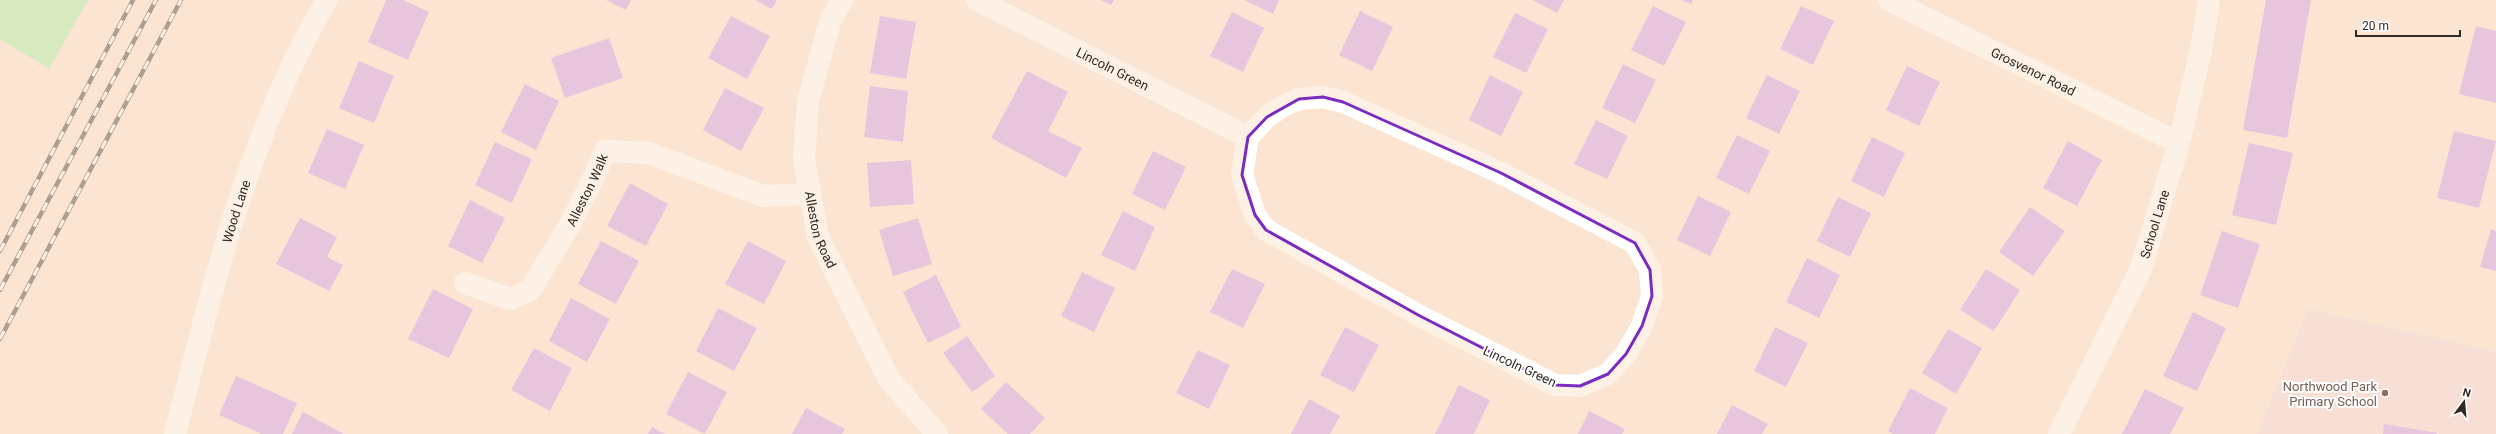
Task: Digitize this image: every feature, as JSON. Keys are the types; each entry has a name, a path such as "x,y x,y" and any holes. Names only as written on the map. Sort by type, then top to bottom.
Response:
{"street":[{"name":"Wood Lane","path":"175,434 213,287 248,170 266,122 327,0"},
{"name":"Alleston Road","path":"842,0 830,22 808,100 804,159 818,237 872,350 888,378 937,434"},
{"name":"Lincoln Green","path":"977,0 1248,137"},
{"name":"Grosvenor Road","path":"1889,0 2179,142"},
{"name":"School Lane","path":"2059,434 2141,268 2179,142 2201,50 2209,0"},
{"name":"Lincoln Green","path":"1323,97 1343,102 1501,173 1635,243 1650,270 1652,296 1642,326 1626,354 1608,374 1580,386 1555,385 1420,316 1266,230 1255,215 1242,175 1248,137 1267,117 1283,106 1299,99 1323,97"},
{"name":"Alleston Walk","path":"465,283 511,299 530,290 571,223 594,177 605,150 649,153 764,196 810,194"}],"highlighted area":[{"path":"1323,97 1343,102 1501,173 1635,243 1650,270 1652,296 1642,326 1626,354 1608,374 1580,386 1555,385 1420,316 1266,230 1255,215 1242,175 1248,137 1267,117 1299,99"}],"shaded area":[{"name":"Northwood Park Primary School","path":"2308,309 2496,352 2496,434 2257,434"}],"green space":[{"path":"0,0 88,0 49,69 0,39"}],"building":[{"path":"386,0 403,0 429,12 408,60 368,42"},
{"path":"606,0 631,0 626,10"},
{"path":"755,0 777,0 772,9"},
{"path":"1101,0 1114,0 1111,5"},
{"path":"1244,0 1279,0 1273,14"},
{"path":"1532,0 1564,0 1557,13"},
{"path":"1682,0 1693,0 1691,4"},
{"path":"2266,0 2311,0 2287,138 2243,130"},
{"path":"1653,6 1686,22 1664,66 1631,50"},
{"path":"1801,6 1834,21 1813,65 1780,49"},
{"path":"1360,11 1393,27 1372,71 1339,55"},
{"path":"1232,12 1264,28 1243,72 1210,56"},
{"path":"1515,13 1548,29 1526,73 1493,57"},
{"path":"731,16 770,36 747,79 708,58"},
{"path":"880,16 916,22 906,79 870,73"},
{"path":"2476,26 2496,31 2496,103 2459,94"},
{"path":"609,38 623,78 565,98 551,58"},
{"path":"359,61 394,76 374,123 339,108"},
{"path":"1623,64 1656,80 1635,123 1602,108"},
{"path":"1907,66 1940,82 1919,126 1886,110"},
{"path":"1027,71 1068,92 1048,131 1082,148 1066,178 991,138"},
{"path":"1490,75 1523,92 1501,136 1469,120"},
{"path":"1767,75 1800,91 1779,134 1746,118"},
{"path":"525,84 559,101 536,150 501,132"},
{"path":"870,86 908,91 903,142 864,137"},
{"path":"725,88 764,108 741,151 703,130"},
{"path":"1596,120 1628,136 1607,179 1574,164"},
{"path":"327,129 364,145 345,189 308,173"},
{"path":"2454,131 2496,141 2479,208 2437,198"},
{"path":"1737,135 1770,151 1749,194 1716,178"},
{"path":"1872,137 1905,153 1884,197 1851,181"},
{"path":"2068,141 2102,160 2077,206 2043,188"},
{"path":"495,142 532,159 512,203 475,185"},
{"path":"2249,143 2293,153 2276,225 2232,215"},
{"path":"1153,151 1186,167 1165,210 1132,194"},
{"path":"911,160 914,204 870,207 867,163"},
{"path":"630,183 668,204 646,246 607,226"},
{"path":"1698,196 1731,212 1710,256 1677,240"},
{"path":"1838,197 1871,213 1850,257 1817,241"},
{"path":"470,200 505,218 482,263 448,246"},
{"path":"2030,207 2065,231 2033,276 1999,252"},
{"path":"1123,211 1155,227 1135,271 1101,255"},
{"path":"300,218 337,237 327,257 343,265 329,291 276,264"},
{"path":"918,218 932,264 893,276 879,230"},
{"path":"2491,229 2496,231 2496,271 2480,267"},
{"path":"2222,231 2260,244 2238,308 2200,295"},
{"path":"601,241 639,261 616,304 578,284"},
{"path":"748,241 786,261 764,304 725,284"},
{"path":"1807,258 1840,275 1819,318 1786,302"},
{"path":"1232,269 1265,284 1243,328 1210,312"},
{"path":"1986,269 2020,290 1994,331 1960,310"},
{"path":"1082,272 1115,288 1094,332 1061,316"},
{"path":"936,275 961,327 928,343 903,292"},
{"path":"433,289 473,309 449,358 408,339"},
{"path":"571,298 610,319 587,362 549,341"},
{"path":"718,308 757,328 734,371 696,351"},
{"path":"2193,312 2226,328 2197,391 2163,376"},
{"path":"1345,327 1379,345 1354,392 1320,375"},
{"path":"1775,327 1808,343 1786,387 1754,371"},
{"path":"1948,329 1982,348 1956,394 1922,373"},
{"path":"967,336 995,376 972,392 943,353"},
{"path":"534,348 572,368 550,411 511,390"},
{"path":"1198,350 1230,365 1209,409 1176,393"},
{"path":"688,372 727,392 705,434 666,414"},
{"path":"236,376 297,403 283,434 262,434 219,415"},
{"path":"1006,382 1045,418 1030,434 1008,434 981,409"},
{"path":"1459,385 1490,400 1474,434 1435,434"},
{"path":"1910,388 1948,408 1935,434 1894,434 1888,431"},
{"path":"2145,389 2184,408 2170,434 2122,434"},
{"path":"1309,399 1340,416 1330,434 1291,434"},
{"path":"1732,405 1768,424 1762,434 1717,434"},
{"path":"806,408 845,429 842,434 792,434"},
{"path":"1589,411 1625,429 1622,434 1578,434"},
{"path":"303,412 344,434 292,434"},
{"path":"2384,424 2437,433 2437,434 2383,434"},
{"path":"652,427 665,434 648,434"}],"railway":[{"path":"0,251 133,0"},
{"path":"0,290 156,0"},
{"path":"0,339 181,0"}],"place":[{"name":"Northwood Park Primary School","path":"2385,393"}]}
